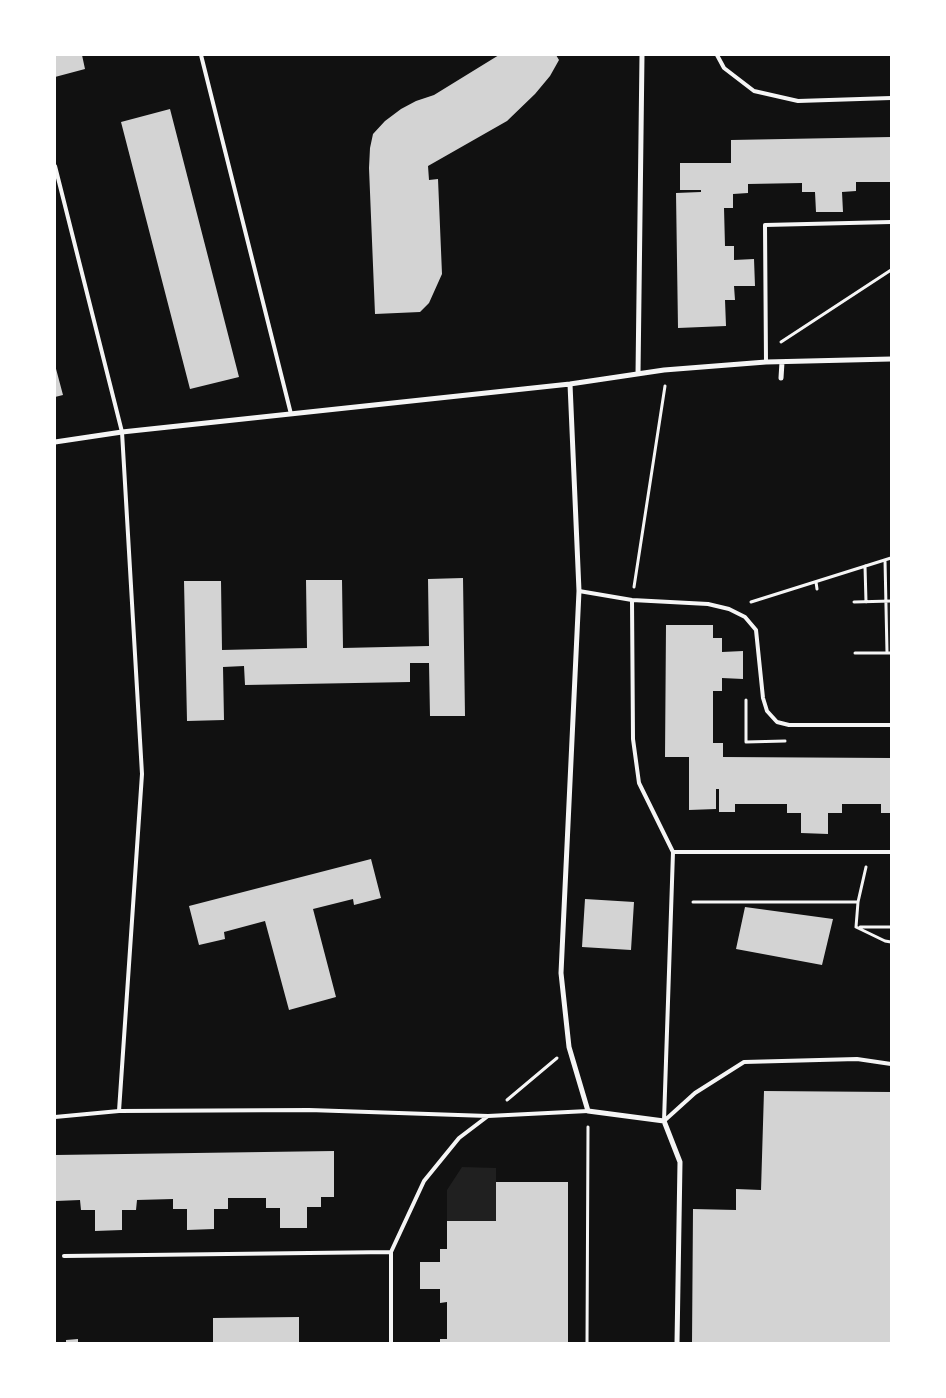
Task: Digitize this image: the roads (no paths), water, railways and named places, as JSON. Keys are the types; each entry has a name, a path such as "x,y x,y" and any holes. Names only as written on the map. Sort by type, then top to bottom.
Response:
{"street":[{"path":"638,374 642,55"},
{"path":"55,442 122,432 570,384 664,370 766,362 891,359"},
{"path":"781,378 782,362"},
{"path":"570,384 579,591 561,973 569,1047 588,1111 664,1122 680,1162 677,1343"}],"lane":[{"path":"201,55 291,414"},
{"path":"717,55 724,68 754,91 798,101 891,98"},
{"path":"55,166 122,432 142,774 119,1111"},
{"path":"766,362 765,225 891,222"},
{"path":"579,591 632,600 708,604 745,617 756,630 763,698 767,711 777,722 789,725 891,724"},
{"path":"632,600 633,739 639,783 673,852 664,1122"},
{"path":"673,852 891,852"},
{"path":"664,1122 696,1093 744,1062 858,1059 891,1064"},
{"path":"55,1117 119,1111 309,1110 488,1116 588,1111"},
{"path":"391,1343 391,1252 424,1181 460,1138 488,1116"},
{"path":"64,1256 391,1252"}]}
